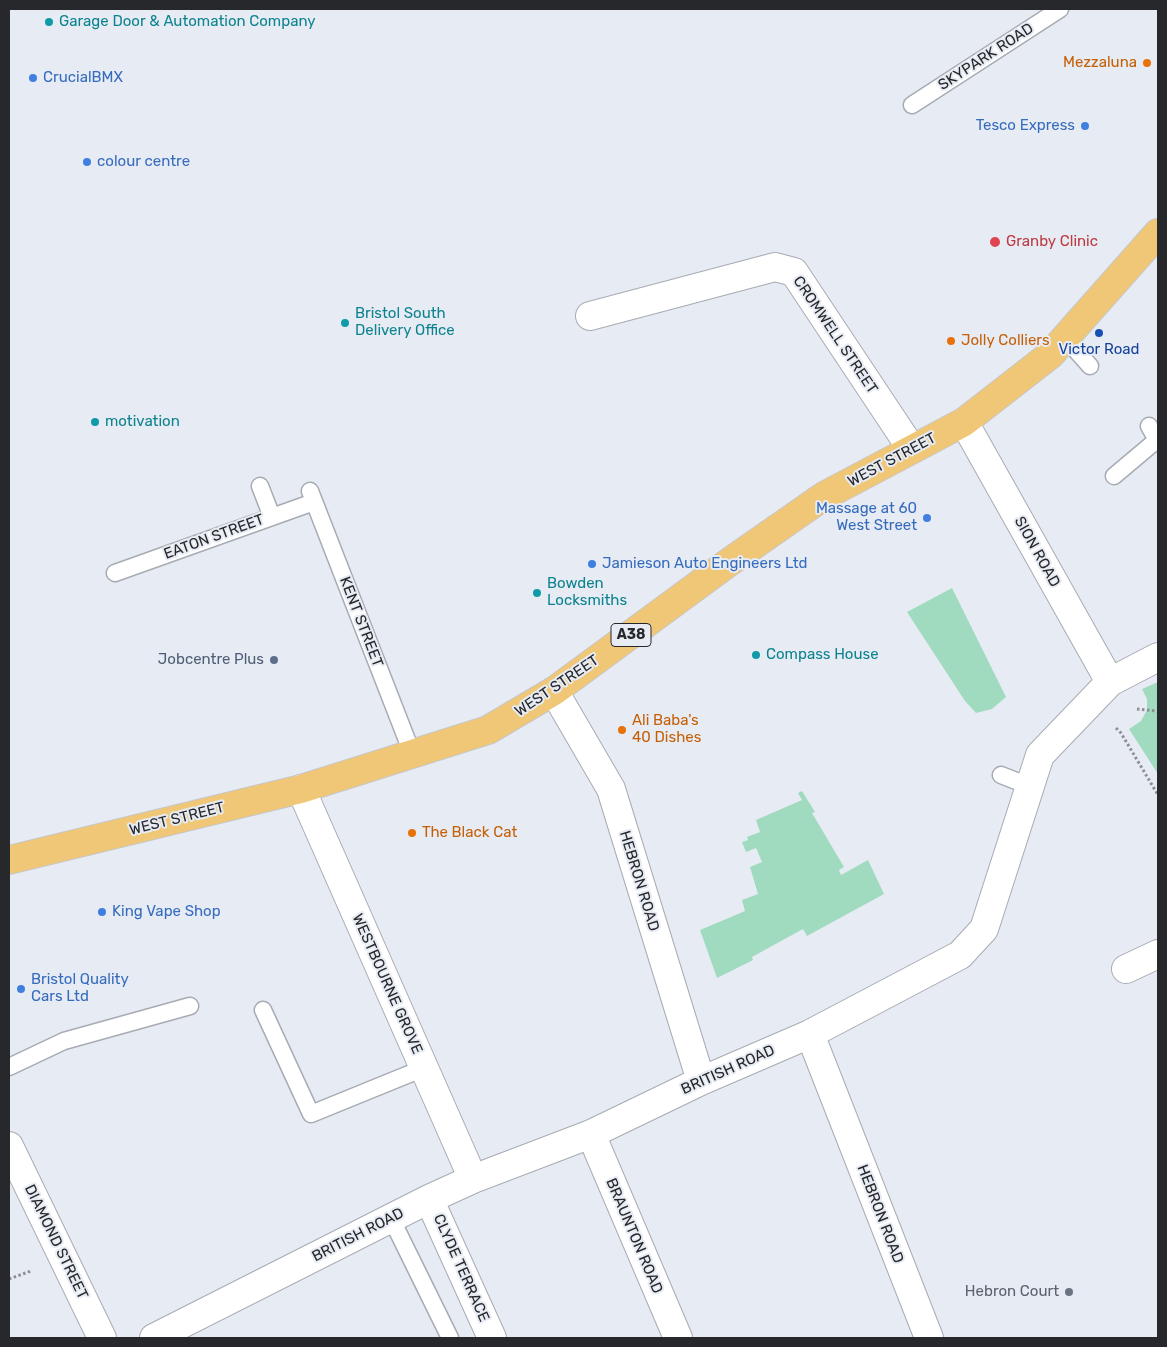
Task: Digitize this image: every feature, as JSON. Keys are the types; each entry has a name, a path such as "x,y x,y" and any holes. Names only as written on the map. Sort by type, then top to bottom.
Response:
{"highway":[{"name":"WEST STREET","path":"9,860 301,789 488,730 554,691 728,563 824,496 911,448 964,422 1050,355 1158,233"}],"street":[{"name":"CROMWELL STREET","path":"590,316 775,267 794,272 911,448"},
{"name":"SION ROAD","path":"964,422 1110,682"},
{"name":"BRITISH ROAD","path":"154,1338 429,1199 591,1134 701,1081 810,1034 960,955 984,929 1040,756 1110,682 1158,657"},
{"name":"HEBRON ROAD","path":"554,691 612,789 701,1081"},
{"name":"WESTBOURNE GROVE","path":"301,789 474,1180"},
{"path":"1126,969 1158,954"},
{"name":"HEBRON ROAD","path":"810,1034 929,1338"},
{"name":"BRAUNTON ROAD","path":"591,1134 678,1338"},
{"name":"DIAMOND STREET","path":"9,1146 102,1338"},
{"name":"CLYDE TERRACE","path":"429,1199 492,1338"}],"lane":[{"name":"SKYPARK ROAD","path":"912,105 1060,9"},
{"path":"1065,338 1090,366"},
{"path":"1114,476 1155,435"},
{"path":"260,486 272,517"},
{"name":"EATON STREET","path":"115,573 272,517 312,496"},
{"name":"KENT STREET","path":"312,496 412,753"},
{"path":"1001,775 1029,786"},
{"path":"9,1067 64,1041 190,1006"},
{"path":"263,1010 311,1114 424,1068"},
{"path":"391,1218 450,1338"}],"path":[{"path":"1089,704 1121,732 1158,794"},
{"path":"9,1278 34,1270"}],"green space":[{"path":"952,588 1006,697 992,709 976,713 965,701 907,612"},
{"path":"1158,682 1158,774 1129,729 1141,721 1147,710 1147,699 1142,689"},
{"path":"802,791 815,812 812,813 844,867 839,870 841,875 868,860 884,894 807,936 803,929 752,957 753,960 717,978 700,930 745,911 742,900 758,894 750,867 762,862 756,848 746,852 742,842 748,840 747,837 760,832 756,820 802,800 798,793"}],"place":[{"name":"Garage Door & Automation Company","path":"49,22"},
{"name":"Mezzaluna","path":"1147,63"},
{"name":"CrucialBMX","path":"33,78"},
{"name":"Tesco Express","path":"1085,126"},
{"name":"colour centre","path":"87,162"},
{"name":"Granby Clinic","path":"995,242"},
{"name":"Bristol South Delivery Office","path":"345,323"},
{"name":"Victor Road","path":"1099,333"},
{"name":"Jolly Colliers","path":"951,341"},
{"name":"motivation","path":"95,422"},
{"name":"Massage at 60 West Street","path":"927,518"},
{"name":"Jamieson Auto Engineers Ltd","path":"592,564"},
{"name":"Bowden Locksmiths","path":"537,593"},
{"name":"Compass House","path":"756,655"},
{"name":"Jobcentre Plus","path":"274,660"},
{"name":"Ali Baba's 40 Dishes","path":"622,730"},
{"name":"The Black Cat","path":"412,833"},
{"name":"King Vape Shop","path":"102,912"},
{"name":"Bristol Quality Cars Ltd","path":"21,989"},
{"name":"Hebron Court","path":"1069,1292"}]}
